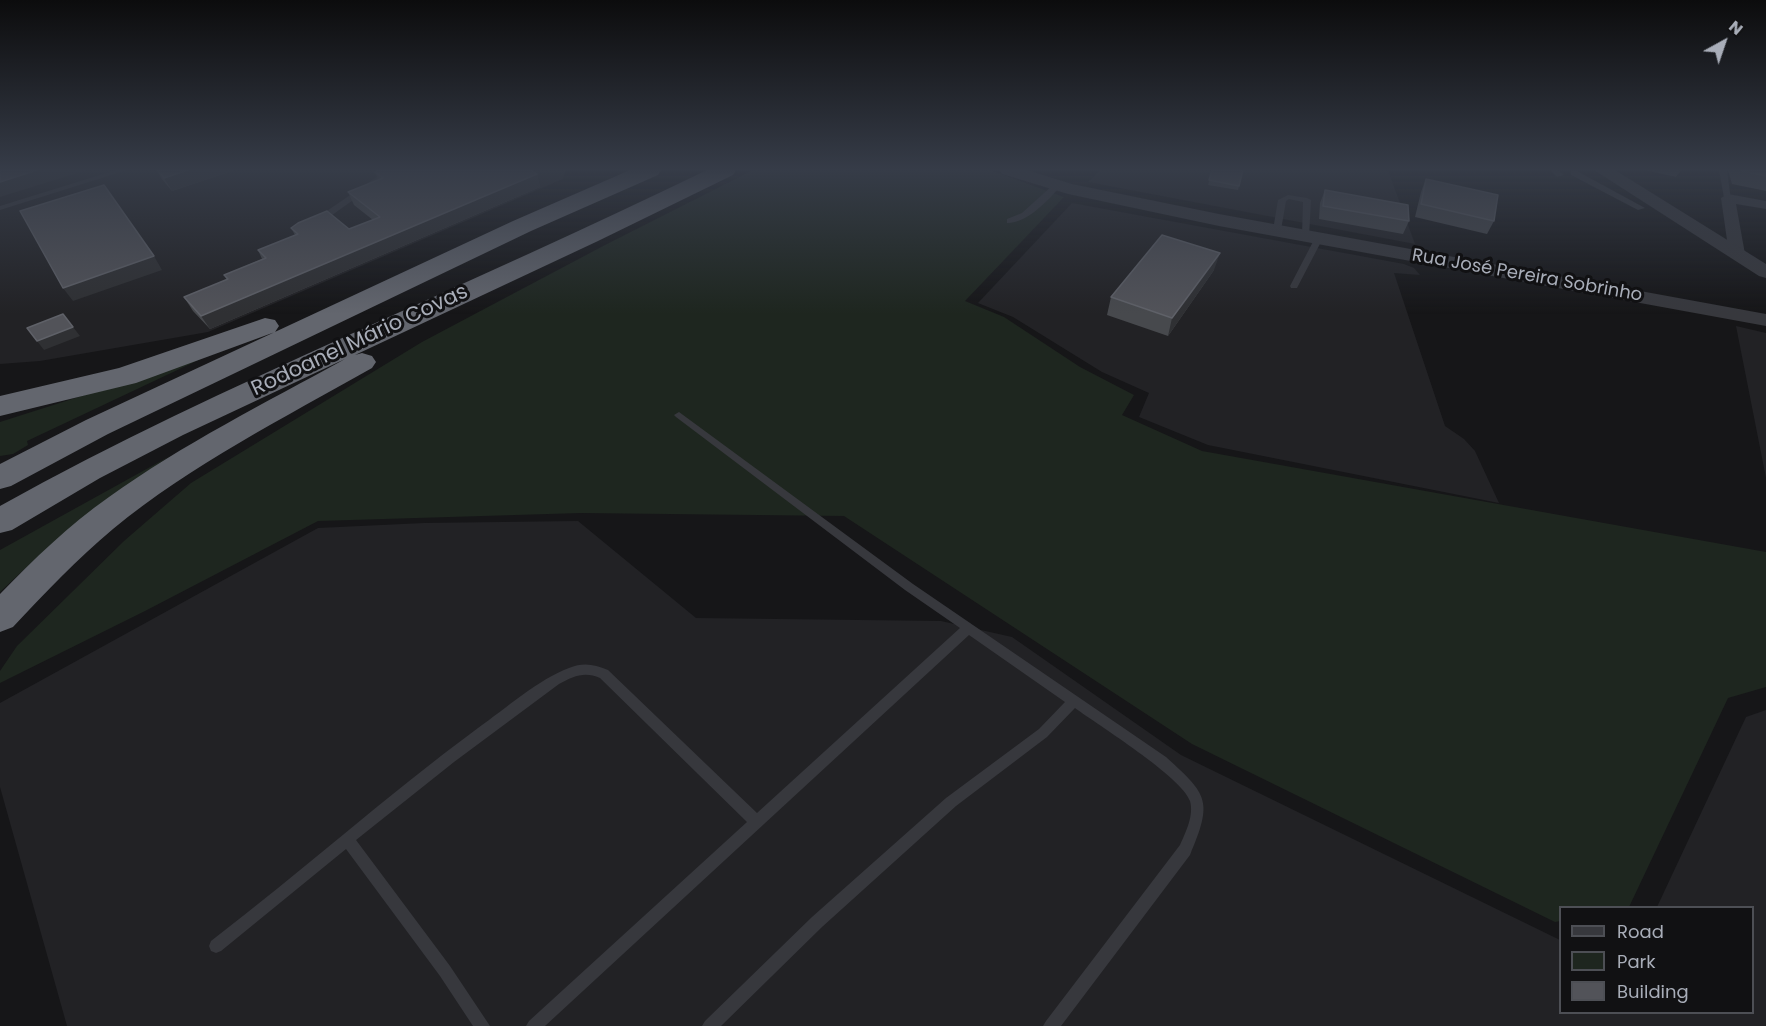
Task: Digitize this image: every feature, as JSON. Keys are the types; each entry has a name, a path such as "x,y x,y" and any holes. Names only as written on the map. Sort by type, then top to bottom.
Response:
{"highway":[{"name":"Rodoanel Mário Covas","path":"0,478 97,427 541,218"},
{"name":"Rodoanel Mário Covas","path":"0,521 89,470 172,428 627,218"},
{"path":"0,406 126,376 195,353 522,226"},
{"path":"0,617 59,556 138,493 213,445 589,236"}],"street":[{"name":"Rua José Pereira Sobrinho","path":"1216,218 1766,320"},
{"path":"1679,218 1766,272"},
{"path":"1731,218 1737,254"}],"lane":[{"path":"308,228 323,218"},
{"path":"1010,221 1019,218"},
{"path":"1277,230 1279,218"},
{"path":"1294,286 1312,237 1309,218"},
{"path":"679,415 900,580 1153,755 1181,779 1198,800 1198,820 1185,850 1051,1026"},
{"path":"534,1026 968,628"},
{"path":"216,946 445,761 555,680 574,670 592,668 604,674 756,820"},
{"path":"710,1026 817,922 951,802 1043,733 1074,701"},
{"path":"347,839 445,971 482,1026"}],"shaded area":[{"path":"0,218 473,218 208,332 40,361 0,364"},
{"path":"1058,218 1153,218 1404,264 1414,268 1420,275 1394,273 1445,426 1464,439 1475,451 1499,503 1208,445 1139,417 1149,393 1102,372 1013,317 978,303"},
{"path":"1277,218 1405,218 1415,244"},
{"path":"1736,326 1766,333 1766,478"},
{"path":"578,521 696,618 941,621 1012,637 1181,755 1559,940 1559,1014 1754,1014 1754,906 1657,906 1746,717 1766,710 1766,1026 67,1026 0,787 0,703 318,528 424,523"}],"green space":[{"path":"659,218 1044,218 965,301 1004,317 1080,367 1134,395 1122,415 1202,451 1766,552 1766,687 1728,698 1629,906 1559,906 1559,921 1555,922 1192,744 844,516 581,513 318,521 0,683 0,671 17,646 124,541 191,483 422,342"},
{"path":"207,356 27,441 28,445 13,454 0,456 0,422"},
{"path":"170,456 82,520 0,592 0,550"}],"building":[{"path":"24,218 127,218 154,256 63,288"},
{"path":"310,218 335,218 349,229 378,218 433,218 201,316 184,297 228,279 224,275 266,258 258,250 298,234 291,228"},
{"path":"1391,218 1409,218 1409,221"},
{"path":"1162,235 1220,253 1172,318 1111,297"},
{"path":"63,314 73,327 37,341 27,328"}]}
